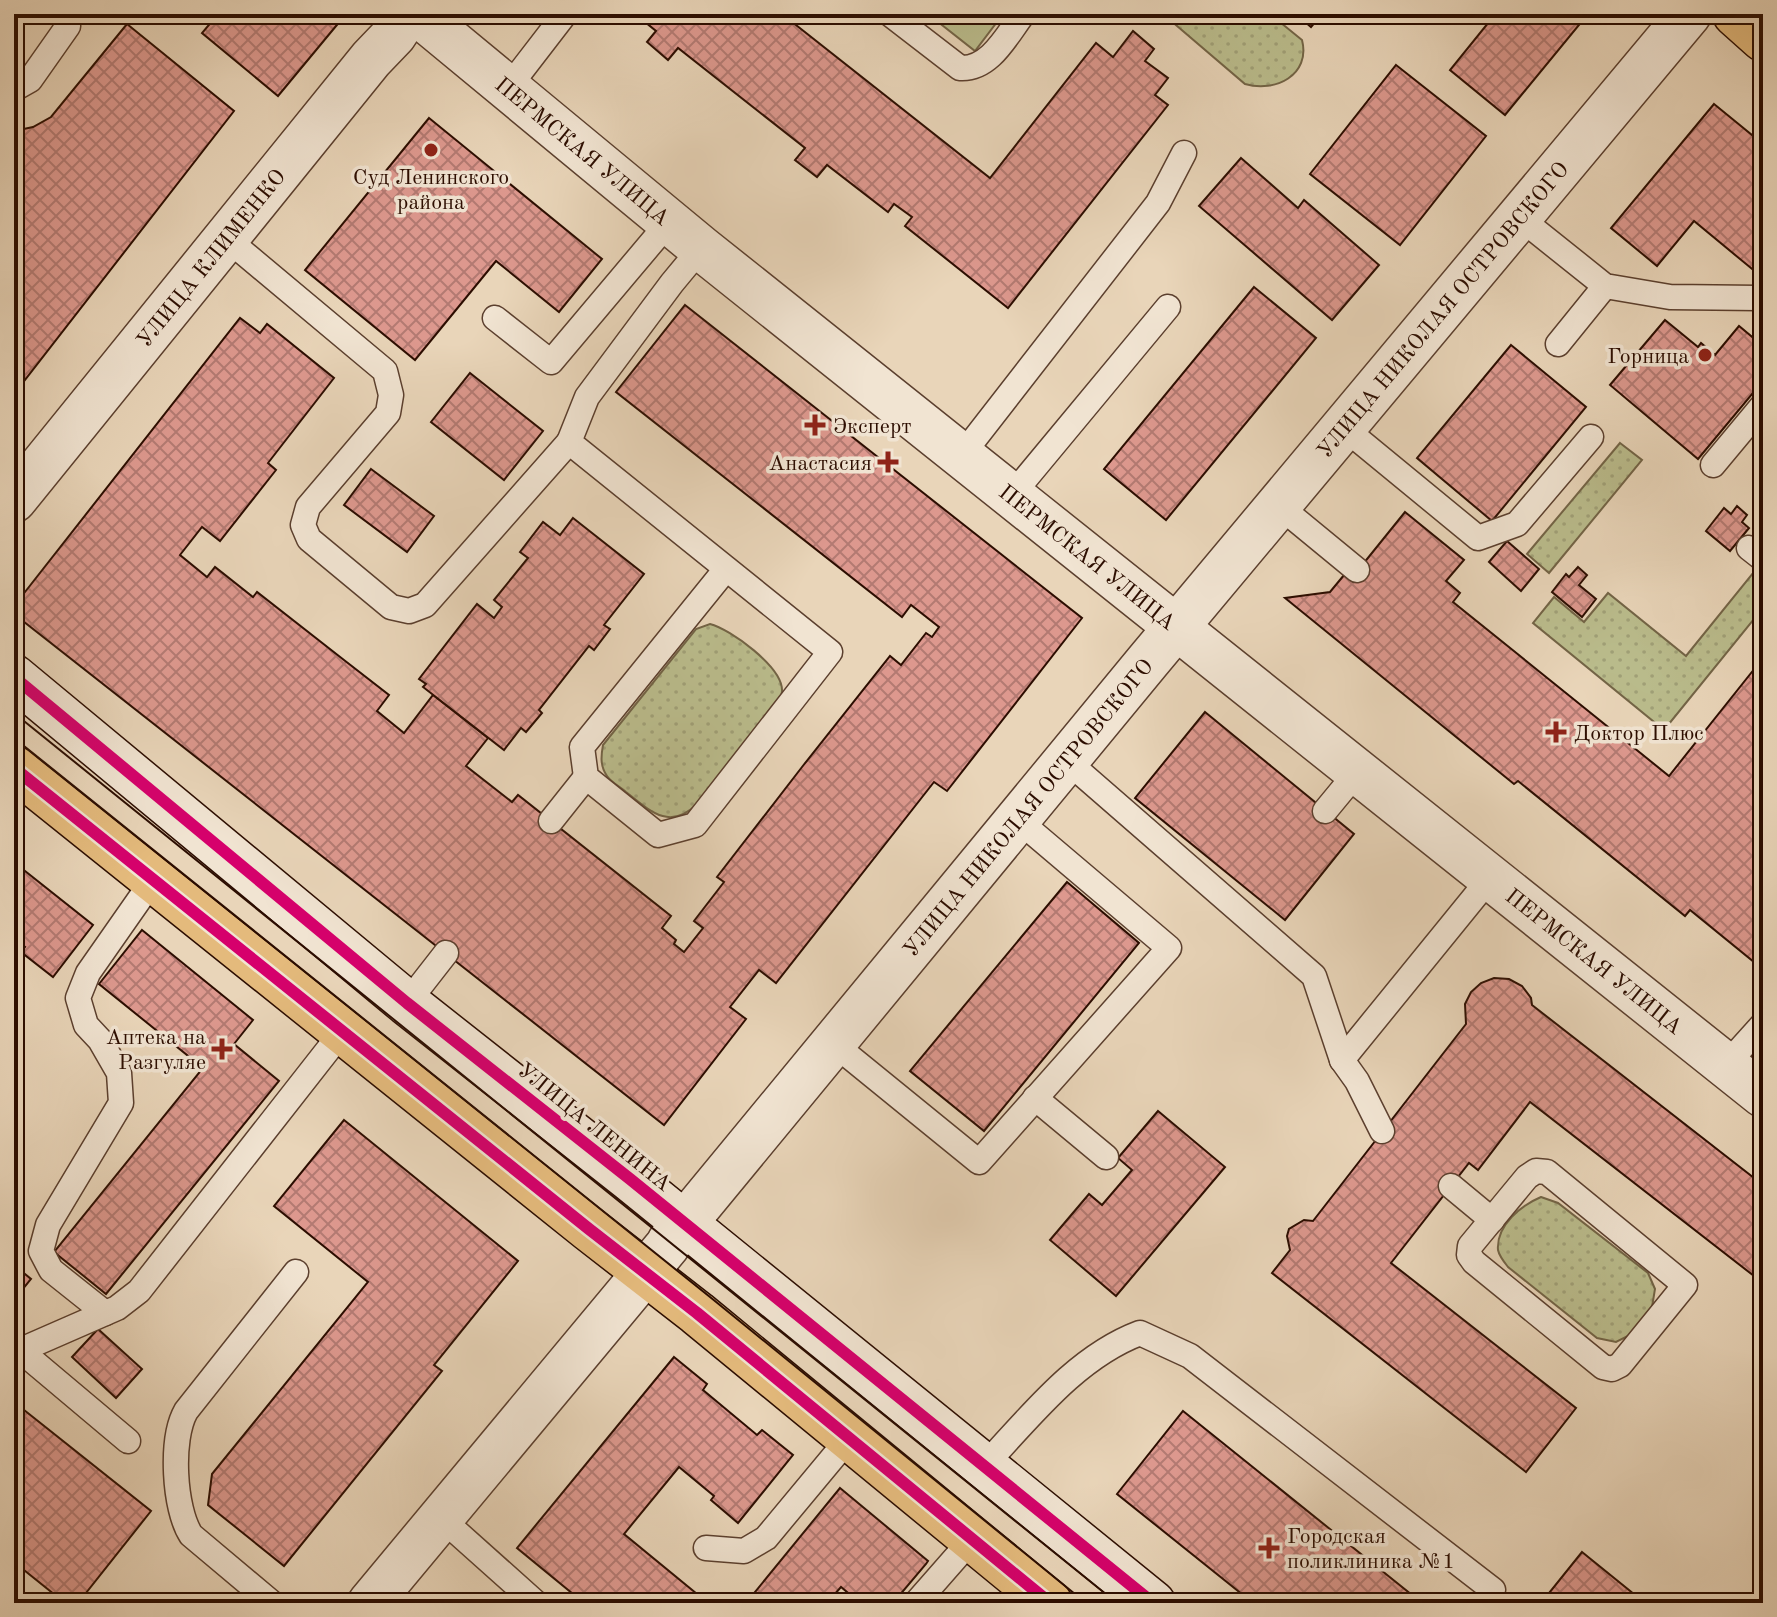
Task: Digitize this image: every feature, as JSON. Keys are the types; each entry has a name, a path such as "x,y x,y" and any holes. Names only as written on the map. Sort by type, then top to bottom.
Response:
{"main road":[{"path":"1735,14 1763,39"},
{"name":"УЛИЦА ЛЕНИНА","path":"14,768 342,1032 667,1246 850,1437 1050,1603"}],"street":[{"name":"УЛИЦА КЛИМЕНКО","path":"14,500 408,14"},
{"name":"ПЕРМСКАЯ УЛИЦА","path":"418,14 685,235 1763,1095"},
{"name":"УЛИЦА НИКОЛАЯ ОСТРОВСКОГО","path":"370,1603 1278,505 1689,14"},
{"name":"УЛИЦА ЛЕНИНА","path":"14,677 407,1003 667,1246 984,1466 1153,1603"}],"lane":[{"path":"508,88 565,14"},
{"path":"890,14 960,68 973,69 986,61 1023,14"},
{"path":"14,89 30,80 68,26"},
{"path":"962,455 1158,203 1184,153"},
{"path":"1520,218 1605,286 1670,297 1759,298 1763,302"},
{"path":"226,238 385,371 391,395 388,413 308,507 303,525 309,539 391,607 409,611 425,605 569,442 587,397 672,283 685,235"},
{"path":"495,318 551,362 685,235"},
{"path":"1558,344 1605,286"},
{"path":"1012,495 1168,307"},
{"path":"1713,465 1763,405"},
{"path":"1343,427 1478,538 1517,524 1591,437"},
{"path":"569,442 830,652 695,825 658,835 586,777 582,747 726,569"},
{"path":"1278,505 1357,570"},
{"path":"1067,761 1314,976 1342,1060 1357,1081 1382,1131"},
{"path":"1325,811 1358,771"},
{"path":"551,821 586,777"},
{"path":"834,1044 979,1162 1169,948 1018,820"},
{"path":"1342,1060 1490,878"},
{"path":"105,1313 51,1270 41,1251 48,1225 121,1103 119,1073 100,1040 86,1025 78,998 88,973 153,880"},
{"path":"407,1003 446,953"},
{"path":"1726,1065 1763,1024"},
{"path":"128,1441 17,1352 117,1308 139,1291 342,1032"},
{"path":"1035,1098 1106,1157"},
{"path":"1536,1171 1547,1172 1685,1285 1620,1365 1612,1369 1603,1367 1474,1262 1469,1255 1470,1246 1492,1220 1527,1177 1536,1171"},
{"path":"1451,1186 1492,1220"},
{"path":"272,1603 191,1535 184,1524 176,1441 179,1424 186,1411 296,1272"},
{"path":"984,1466 1053,1392 1117,1342 1140,1333 1190,1356 1493,1590"},
{"path":"706,1548 744,1551 766,1538 850,1437"},
{"path":"441,1518 536,1603"},
{"path":"916,1603 973,1538"}],"green space":[{"path":"928,14 1003,14 975,51"},
{"path":"1163,14 1270,14 1302,40 1301,63 1296,72 1279,83 1268,86 1245,84"},
{"path":"1620,443 1642,460 1549,573 1527,554"},
{"path":"1753,573 1763,580 1763,608 1664,730 1533,623 1554,597 1584,622 1608,593 1686,656"},
{"path":"710,624 754,650 774,671 782,694 696,805 686,813 668,817 651,811 609,778 602,765 603,745 696,629"},
{"path":"1541,1197 1558,1203 1648,1273 1655,1289 1652,1307 1630,1335 1616,1342 1597,1338 1508,1267 1502,1258 1498,1241 1506,1224 1526,1205"}],"building":[{"path":"218,14 334,14 341,20 278,96 202,33"},
{"path":"635,14 782,14 990,178 1096,43 1113,57 1133,31 1154,49 1145,61 1168,78 1155,95 1168,105 1008,308 905,226 912,217 894,204 888,212 827,165 817,177 795,160 805,148 678,48 668,60 647,42 656,31"},
{"path":"1296,14 1322,14 1311,27"},
{"path":"1490,14 1588,14 1505,115 1450,70 1493,17"},
{"path":"127,24 234,111 14,394 14,131 33,127 51,117"},
{"path":"1396,65 1486,136 1400,245 1310,174"},
{"path":"1714,104 1763,144 1763,278 1694,221 1657,266 1611,228"},
{"path":"429,118 602,259 559,312 496,261 415,360 305,270"},
{"path":"1241,158 1298,208 1304,200 1379,265 1332,320 1199,206"},
{"path":"1254,287 1316,338 1166,520 1104,469"},
{"path":"685,305 1082,618 947,791 934,782 776,983 759,970 730,1007 746,1019 664,1125 14,614 14,606 240,318 260,333 267,324 334,378 268,463 276,470 220,541 202,527 180,555 207,577 215,567 253,597 257,592 389,695 377,711 404,733 433,695 488,738 466,766 512,802 518,795 671,916 662,928 684,952 703,928 694,921 724,882 717,877 802,767 890,656 901,665 926,633 932,637 939,627 911,605 902,617 616,392"},
{"path":"1665,320 1698,347 1701,343 1715,355 1739,326 1763,346 1763,381 1698,459 1610,385"},
{"path":"1511,345 1586,407 1492,521 1417,458"},
{"path":"470,373 543,431 504,480 431,422"},
{"path":"371,469 434,516 407,552 344,505"},
{"path":"1737,506 1747,515 1742,522 1749,528 1730,551 1706,531 1724,508 1731,514"},
{"path":"1405,512 1464,560 1446,581 1460,593 1453,602 1669,776 1763,658 1763,951 1754,962 1690,910 1685,916 1518,781 1514,784 1285,598 1330,592 1349,569 1355,574"},
{"path":"573,518 644,574 604,625 610,629 594,650 589,646 539,710 542,713 526,732 521,728 504,750 423,687 426,684 419,679 477,604 494,618 502,607 494,600 528,558 520,552 543,522 560,535"},
{"path":"1507,541 1539,569 1521,591 1489,562"},
{"path":"1578,567 1587,575 1579,585 1596,599 1582,617 1552,592 1566,574 1569,577"},
{"path":"1205,712 1354,834 1285,920 1135,798"},
{"path":"20,867 93,925 53,977 21,952 25,947 14,938 14,868 17,871"},
{"path":"1067,882 1139,943 984,1131 910,1071"},
{"path":"142,930 253,1020 234,1044 279,1081 106,1294 54,1252 203,1068 99,984"},
{"path":"1494,978 1509,979 1522,986 1532,1005 1763,1185 1763,1283 1530,1102 1478,1170 1469,1163 1391,1263 1576,1408 1526,1472 1272,1273 1290,1250 1289,1229 1304,1220 1313,1221 1466,1024 1465,1004 1471,992 1481,983"},
{"path":"1158,1111 1225,1167 1116,1296 1050,1240 1089,1194 1102,1205 1132,1170 1118,1158"},
{"path":"344,1120 518,1261 434,1365 442,1371 284,1566 208,1505 212,1474 368,1282 274,1206"},
{"path":"14,1265 31,1279 14,1300"},
{"path":"98,1329 142,1369 116,1398 72,1357"},
{"path":"674,1357 707,1384 703,1390 757,1435 762,1430 793,1455 738,1523 711,1500 714,1496 679,1467 624,1534 708,1603 584,1603 517,1548"},
{"path":"14,1402 151,1511 78,1603 65,1603 14,1562"},
{"name":"Городская поликлиника №1","path":"1183,1411 1422,1603 1253,1603 1117,1494"},
{"path":"840,1488 928,1561 926,1564 893,1603 860,1603 841,1587 827,1603 746,1603"},
{"path":"1582,1552 1645,1603 1541,1603"}],"tram line":[{"path":"14,713 1117,1603"},
{"path":"14,738 1086,1603"}],"cycle path":[{"path":"14,677 407,1003 630,1179 1153,1603"},
{"path":"14,768 697,1313 1050,1603"}],"place":[{"name":"Суд Ленинского района","path":"431,150"},
{"name":"Горница","path":"1705,355"},
{"name":"Эксперт","path":"815,425"},
{"name":"Анастасия","path":"888,462"},
{"name":"Доктор Плюс","path":"1556,732"},
{"name":"Аптека на Разгуляе","path":"222,1049"},
{"name":"Городская поликлиника №1","path":"1269,1548"}]}
